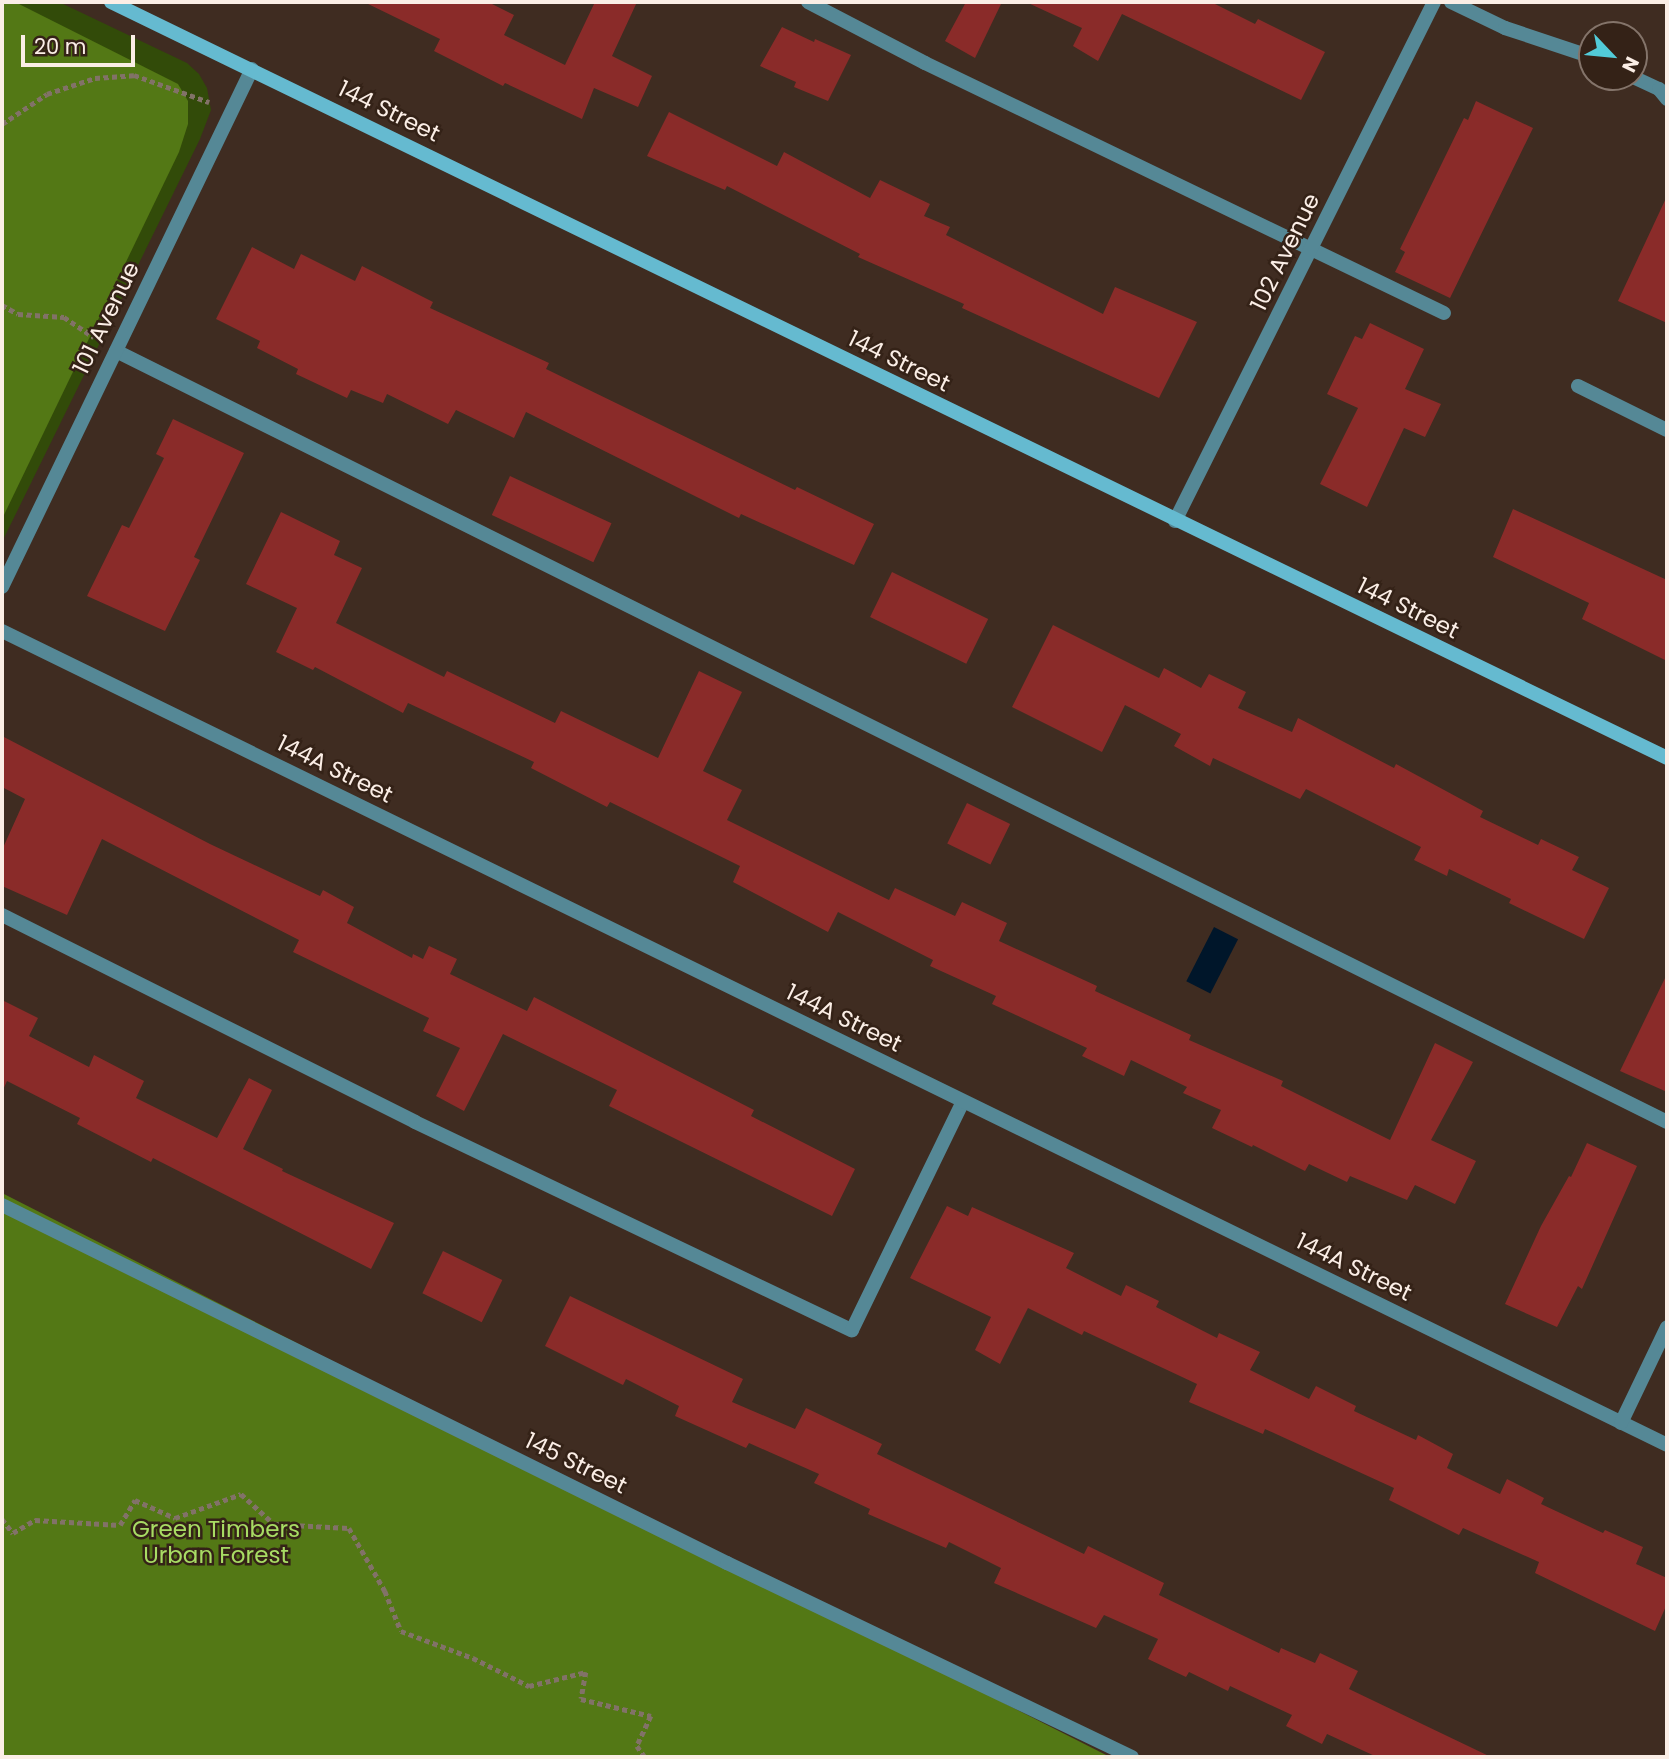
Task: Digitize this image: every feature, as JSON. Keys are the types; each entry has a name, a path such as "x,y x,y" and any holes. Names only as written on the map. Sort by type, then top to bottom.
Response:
{"main road":[{"name":"144 Street","path":"111,2 1667,758"}],"street":[{"path":"808,2 925,63 1444,313"},
{"name":"102 Avenue","path":"1175,521 1434,2"},
{"path":"1451,2 1506,29 1578,52"},
{"name":"101 Avenue","path":"2,587 252,69"},
{"path":"1648,84 1659,89 1667,99"},
{"path":"116,351 1667,1122"},
{"path":"1578,386 1667,430"},
{"name":"144A Street","path":"2,631 1667,1445"},
{"path":"2,915 403,1116 852,1330 963,1101"},
{"name":"145 Street","path":"2,1205 715,1556 1132,1757"},
{"path":"1621,1423 1667,1327"}],"path":[{"path":"2,124 47,94 95,78 134,75 215,105"},
{"path":"2,305 18,314 64,317 116,351"},
{"path":"2,1519 13,1533 35,1520 120,1525 135,1500 175,1518 241,1493 274,1524 349,1528 385,1591 401,1631 473,1658 529,1686 586,1672 581,1699 651,1716 637,1746 645,1757"}],"green space":[{"path":"2,2 59,2 187,63 199,74 207,88 211,110 200,139 2,542"},
{"path":"2,2 15,2 178,84 188,101 188,124 179,152 2,519"},
{"name":"Green Timbers Urban Forest","path":"2,1193 1110,1757 2,1757"}],"water":[{"path":"1214,927 1238,939 1210,994 1186,981"}],"building":[{"path":"364,2 488,2 514,15 504,35 565,65 595,2 637,2 612,56 652,76 638,107 594,88 582,119 505,83 503,86 434,51 440,39"},
{"path":"966,2 1002,2 975,58 945,41"},
{"path":"1026,2 1211,2 1255,24 1258,19 1325,52 1301,100 1122,14 1098,61 1073,46 1082,28"},
{"path":"782,27 851,55 828,101 794,87 796,82 760,66"},
{"path":"1476,101 1533,128 1450,298 1395,272 1405,252 1400,249 1464,118 1468,120"},
{"path":"669,112 777,166 784,152 870,198 880,180 930,204 924,216 950,227 946,235 1103,314 1115,287 1197,322 1159,398 962,308 964,304 858,257 860,254 727,186 725,190 647,156"},
{"path":"1667,196 1667,323 1618,301"},
{"path":"252,247 294,269 301,254 355,281 362,266 433,302 430,308 549,363 546,369 795,490 797,487 874,524 854,565 741,514 739,518 526,412 514,438 456,410 448,424 387,394 383,403 351,390 347,398 296,374 298,369 257,348 260,341 216,319"},
{"path":"1370,323 1424,349 1405,389 1441,404 1425,437 1404,428 1367,507 1320,484 1358,408 1327,394 1355,336 1362,339"},
{"path":"173,419 244,453 194,557 200,560 165,631 87,596 122,525 129,528 164,458 156,454"},
{"path":"510,476 612,523 593,562 492,515"},
{"path":"1513,509 1667,580 1667,661 1582,619 1589,603 1493,557"},
{"path":"281,512 340,541 334,555 362,568 336,623 444,677 447,671 555,723 561,711 658,758 699,671 742,692 703,771 742,790 727,820 889,900 895,888 955,916 962,902 1007,923 999,941 1097,986 1095,991 1191,1035 1189,1040 1283,1081 1281,1086 1390,1140 1435,1043 1473,1062 1431,1140 1476,1161 1455,1204 1415,1185 1407,1200 1350,1176 1347,1182 1309,1164 1305,1171 1253,1145 1252,1147 1212,1128 1221,1110 1183,1093 1187,1087 1131,1060 1124,1076 1082,1056 1087,1048 992,1004 996,996 930,966 933,960 838,912 828,932 733,882 740,866 610,802 607,807 531,768 534,762 408,703 403,713 315,667 313,670 276,652 297,608 246,584"},
{"path":"892,572 988,619 966,664 870,617"},
{"path":"1053,625 1159,678 1164,668 1201,688 1209,674 1246,692 1238,708 1292,732 1298,718 1394,768 1396,764 1483,811 1480,817 1538,845 1541,839 1579,857 1572,870 1609,888 1584,939 1509,903 1511,899 1449,869 1447,876 1414,860 1421,847 1306,789 1300,799 1213,758 1210,766 1174,746 1181,734 1125,705 1102,752 1012,707"},
{"path":"2,736 210,844 320,896 323,890 354,907 347,923 412,958 413,954 423,959 429,946 457,959 450,974 527,1011 534,997 754,1110 751,1116 855,1169 832,1216 609,1106 617,1090 503,1034 464,1111 436,1096 460,1048 423,1031 429,1018 293,952 299,940 102,839 67,915 2,886 2,850 25,799 2,787"},
{"path":"967,803 1010,824 990,864 947,843"},
{"path":"1667,974 1667,1092 1620,1071"},
{"path":"2,1000 38,1018 29,1036 89,1067 94,1055 144,1081 136,1098 217,1138 249,1078 272,1090 243,1149 283,1169 282,1171 394,1223 371,1269 153,1158 151,1162 77,1124 80,1118 7,1081 2,1092"},
{"path":"1587,1143 1637,1166 1582,1289 1578,1286 1557,1327 1505,1304 1541,1226 1569,1176 1571,1177"},
{"path":"947,1206 968,1216 972,1207 1074,1253 1066,1268 1121,1296 1126,1285 1159,1301 1156,1307 1217,1338 1219,1333 1260,1352 1250,1370 1309,1399 1316,1386 1356,1406 1354,1411 1416,1440 1418,1435 1453,1454 1447,1468 1500,1494 1507,1479 1544,1498 1541,1504 1603,1533 1605,1530 1643,1547 1636,1564 1667,1578 1667,1604 1655,1631 1535,1573 1539,1562 1463,1528 1459,1535 1389,1500 1394,1488 1265,1429 1263,1434 1189,1402 1197,1384 1084,1331 1082,1335 1028,1308 1000,1364 975,1350 991,1317 910,1278"},
{"path":"443,1251 502,1280 482,1322 422,1293"},
{"path":"570,1296 743,1379 732,1402 795,1429 806,1408 882,1444 877,1454 1084,1554 1088,1546 1164,1583 1159,1595 1279,1653 1281,1648 1315,1663 1320,1653 1358,1671 1349,1689 1491,1757 1377,1757 1327,1734 1322,1744 1286,1726 1292,1715 1230,1686 1228,1691 1189,1672 1186,1677 1148,1659 1158,1639 1104,1615 1096,1628 994,1583 1001,1568 949,1542 946,1548 868,1514 870,1509 814,1483 819,1474 749,1443 746,1448 675,1416 679,1406 626,1379 623,1385 545,1346"}]}
